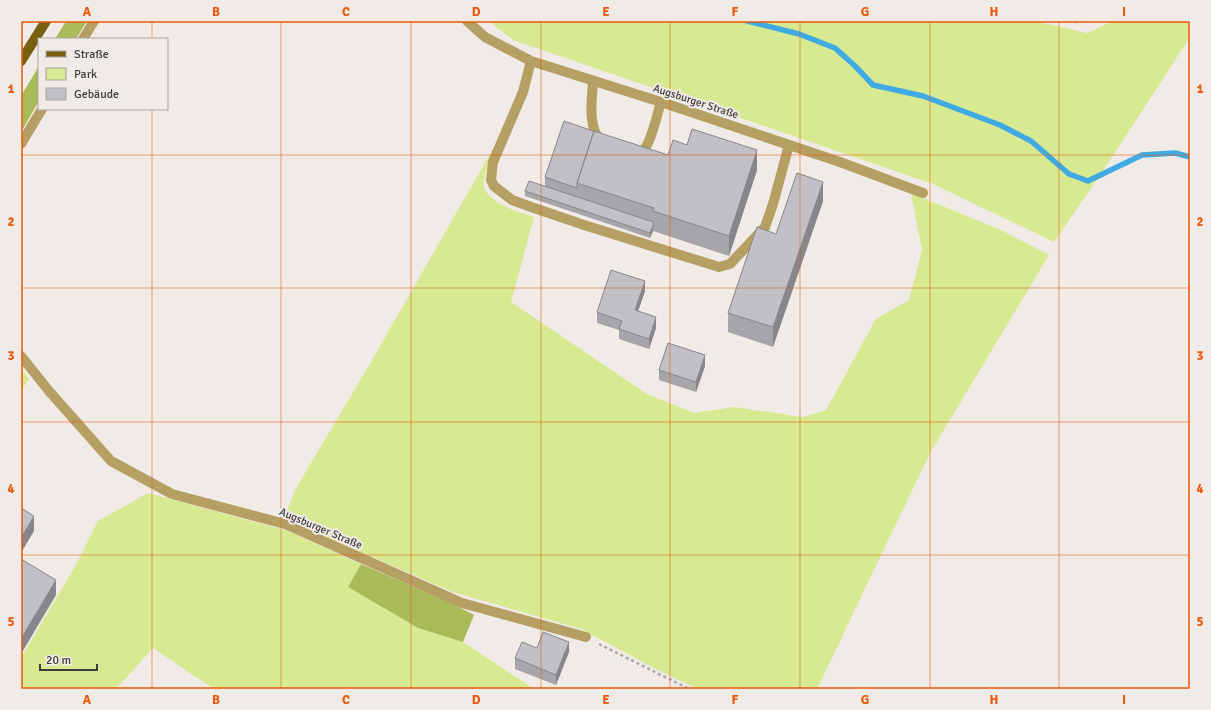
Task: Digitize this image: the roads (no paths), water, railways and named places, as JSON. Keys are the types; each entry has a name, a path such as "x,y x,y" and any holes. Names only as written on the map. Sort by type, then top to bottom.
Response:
{"main road":[{"path":"21,61 46,21"}],"lane":[{"path":"84,38 94,21"},
{"name":"Augsburger Straße","path":"467,21 485,37 531,61 661,102 840,162 923,193"},
{"path":"531,61 523,92 493,162 491,180 494,186 512,200 584,225 719,267 730,264 765,227 773,204 789,145"},
{"path":"593,81 591,108 593,128 598,138 608,147"},
{"path":"622,152 637,153 644,150 649,141 661,102"},
{"path":"21,144 41,110"},
{"name":"Augsburger Straße","path":"21,356 49,391 111,461 172,494 285,524 462,603 586,637"}],"waterway":[{"path":"747,21 799,34 835,48 873,85 923,96 1000,125 1031,141 1069,174 1088,181 1142,155 1175,153 1190,157"}]}
